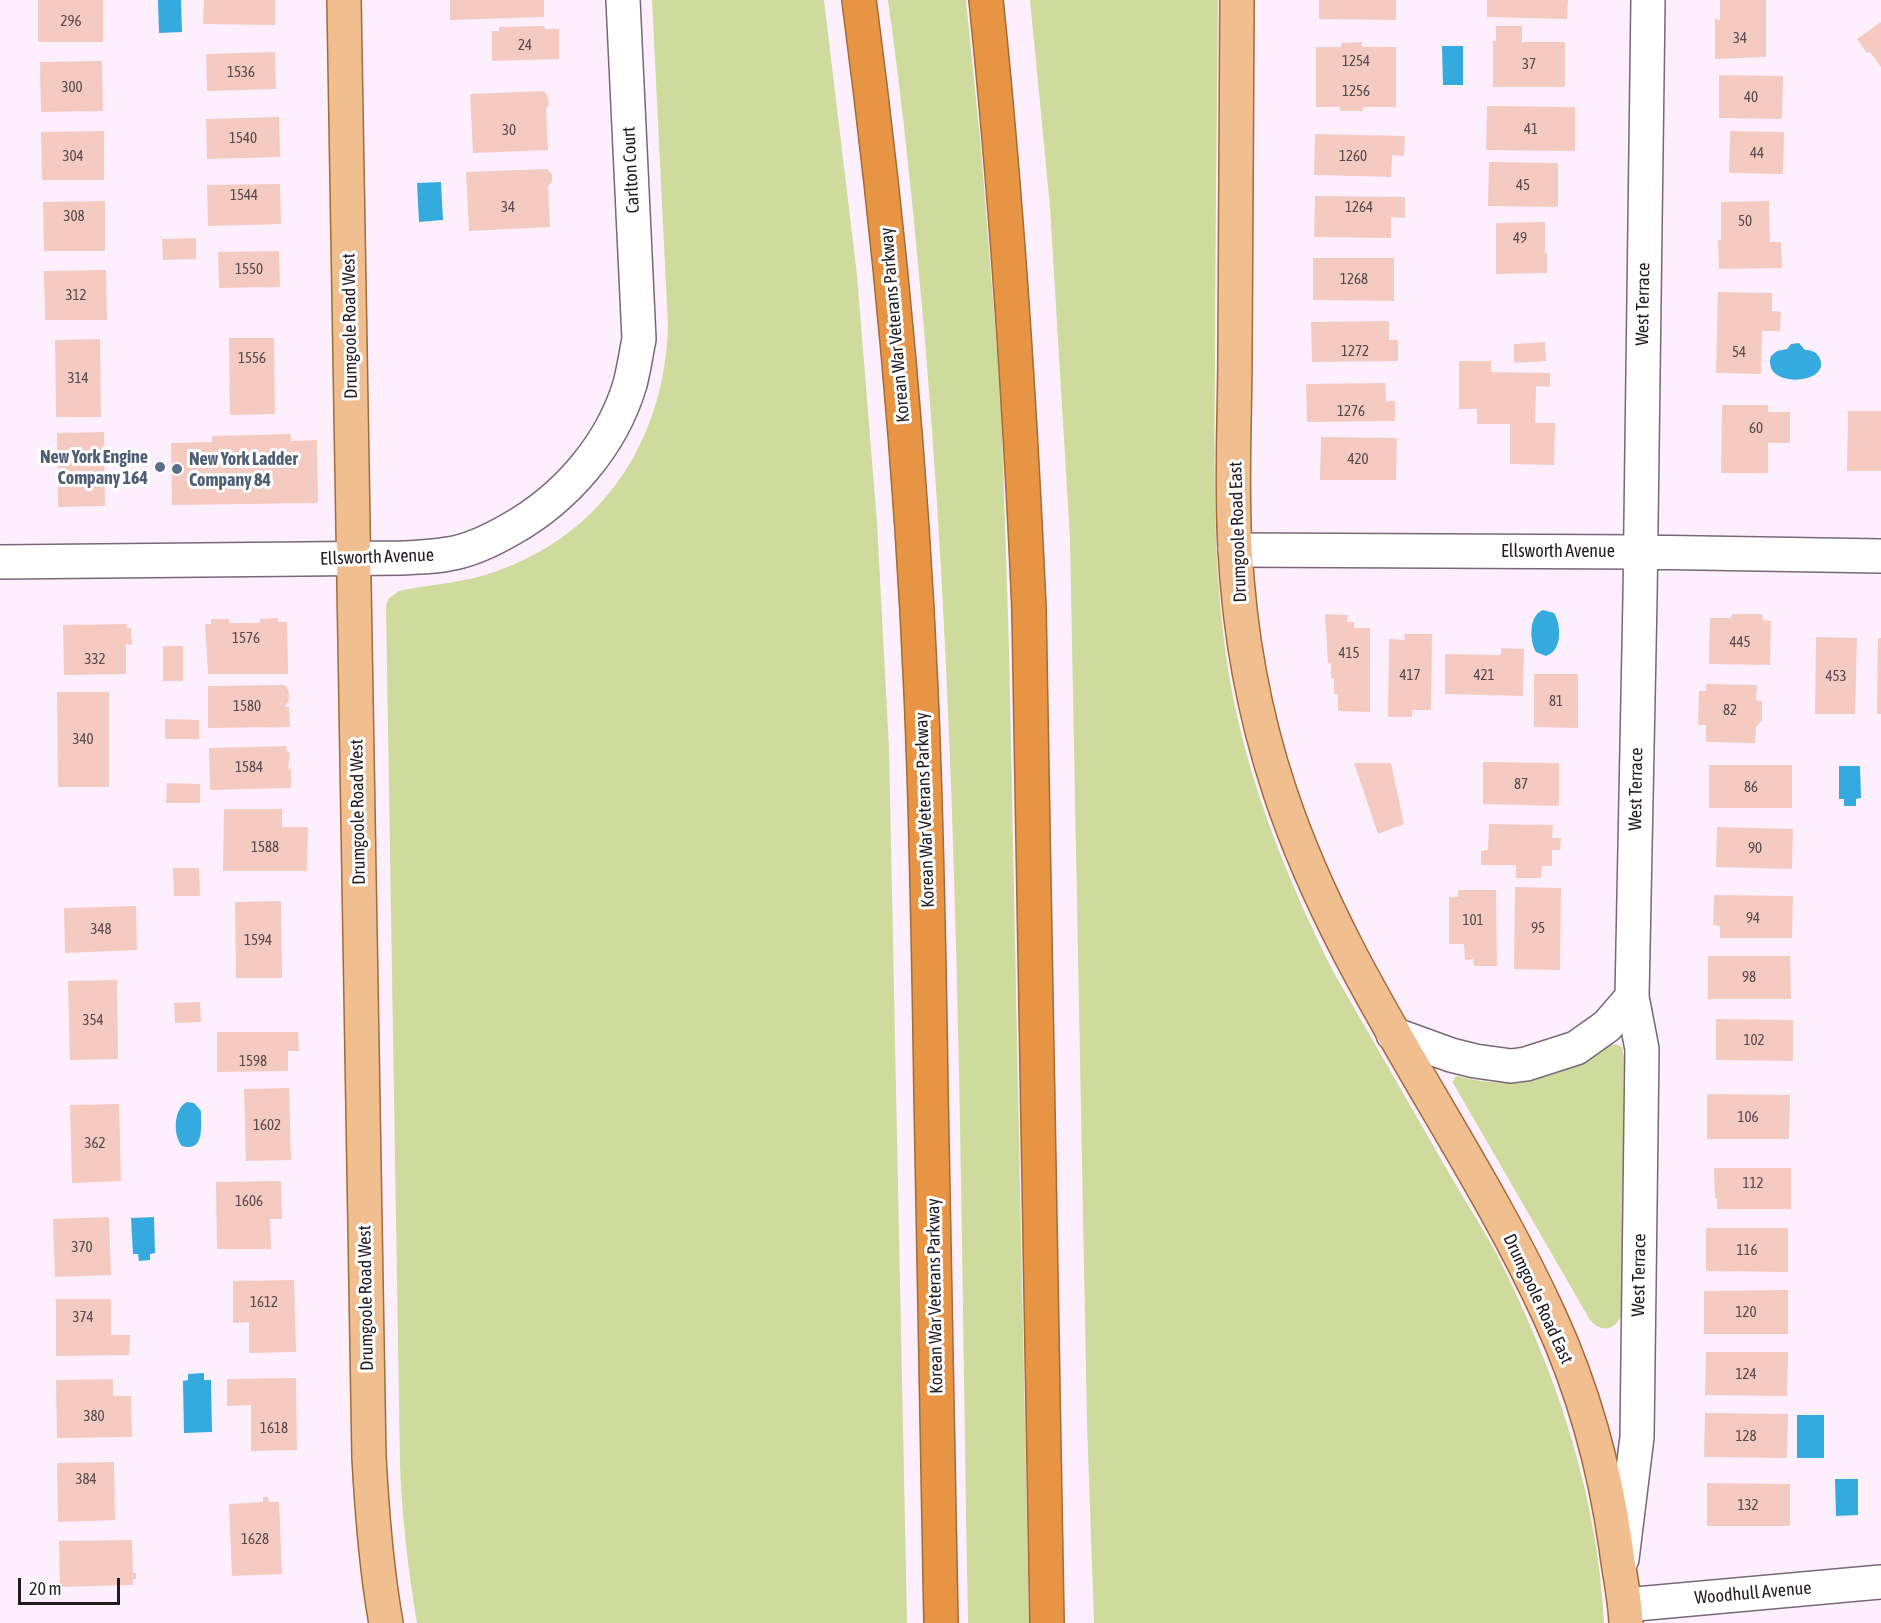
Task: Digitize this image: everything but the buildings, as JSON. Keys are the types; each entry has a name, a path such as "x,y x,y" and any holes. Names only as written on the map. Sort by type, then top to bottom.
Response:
{"highway":[{"name":"Korean War Veterans Parkway","path":"859,0 883,197 898,357 921,690 928,901 941,1623"},
{"path":"986,0 1009,244 1029,609 1047,1623"}],"main road":[{"name":"Drumgoole Road West","path":"344,0 369,1457 372,1521 386,1623"},
{"name":"Drumgoole Road East","path":"1237,0 1235,550 1247,659 1260,724 1301,852 1327,912 1393,1034 1489,1199 1550,1317 1574,1378 1594,1444 1611,1511 1624,1602"}],"street":[{"name":"Carlton Court","path":"623,0 639,339"},
{"name":"West Terrace","path":"1624,1602 1637,1437 1642,1049 1632,997 1648,0"},
{"name":"Ellsworth Avenue","path":"0,562 403,558 450,554 489,541 531,518 564,491 590,462 614,422 629,385 639,339"},
{"name":"Ellsworth Avenue","path":"1235,550 1881,556"},
{"path":"1393,1034 1451,1056 1511,1066 1526,1065 1576,1048 1607,1026 1632,997"},
{"name":"Woodhull Avenue","path":"1624,1602 1881,1582"}],"green space":[{"path":"652,0 824,0 857,275 877,523 889,748 907,1623 417,1623 408,1564 400,1465 386,605 389,598 399,591 485,575 535,554 569,532 598,506 622,476 641,442 655,406 664,367 668,326"},
{"path":"888,0 966,0 981,149 1001,401 1009,648 1029,1623 968,1623 957,981 946,661 925,341 909,170"},
{"path":"1030,0 1218,0 1215,276 1216,545 1223,633 1238,720 1266,817 1318,941 1333,971 1495,1251 1544,1358 1585,1488 1594,1532 1604,1623 1094,1623 1087,1423 1070,539 1050,207"},
{"path":"1616,1044 1622,1047 1624,1057 1623,1306 1620,1319 1616,1324 1612,1327 1601,1328 1590,1320 1453,1083 1455,1077 1458,1076 1490,1082 1538,1078 1569,1069"}],"water":[{"path":"158,0 181,0 182,32 159,33"},
{"path":"1442,46 1463,46 1463,85 1443,85"},
{"path":"441,182 443,220 419,222 417,183"},
{"path":"1799,343 1805,350 1817,355 1821,368 1816,374 1796,380 1776,374 1771,367 1771,356 1777,351 1787,349 1791,344"},
{"path":"1543,610 1554,613 1559,631 1558,644 1546,656 1536,652 1531,635 1535,617"},
{"path":"1839,766 1860,766 1861,798 1856,799 1856,806 1844,806 1844,799 1839,799"},
{"path":"187,1102 194,1103 201,1111 201,1130 198,1142 189,1147 182,1146 176,1130 179,1110"},
{"path":"154,1217 155,1253 150,1254 150,1260 139,1261 138,1254 133,1254 131,1218"},
{"path":"204,1373 204,1380 211,1380 212,1432 184,1433 183,1381 188,1380 188,1374"},
{"path":"1797,1415 1824,1415 1824,1458 1797,1458"},
{"path":"1835,1479 1858,1479 1858,1515 1836,1516"}],"place":[{"name":"New York Engine Company 164","path":"160,467"},
{"name":"New York Ladder Company 84","path":"177,469"}]}
